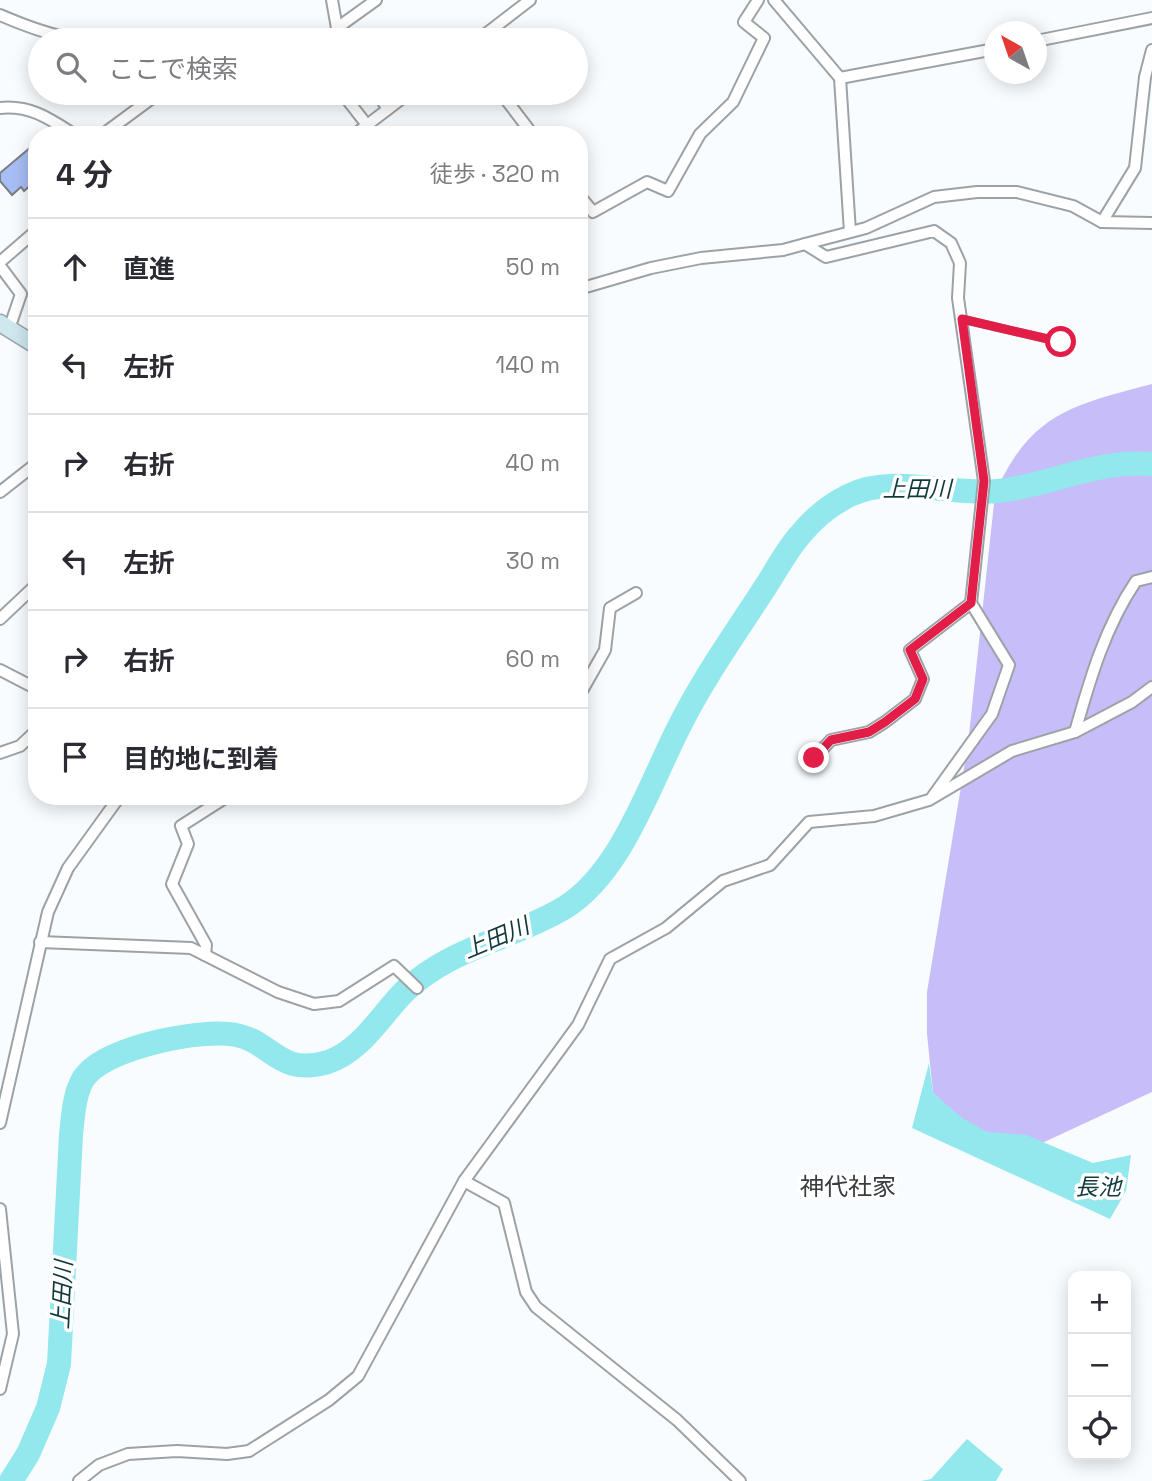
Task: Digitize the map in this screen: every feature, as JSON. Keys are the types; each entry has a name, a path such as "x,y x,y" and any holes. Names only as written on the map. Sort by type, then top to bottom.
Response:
{"street":[{"path":"332,0 337,28 376,0"},
{"path":"494,28 530,0"},
{"path":"588,206 593,212 647,182 668,191 700,134 733,102 764,38 744,22 758,0"},
{"path":"774,0 840,78 850,232"},
{"path":"0,15 33,28"},
{"path":"1047,39 1152,18"},
{"path":"1102,222 1135,169 1145,77 1152,50"},
{"path":"840,78 984,51"},
{"path":"114,126 143,105"},
{"path":"351,105 367,125 394,105"},
{"path":"385,105 388,109"},
{"path":"510,105 526,126"},
{"path":"0,108 17,107 36,111 60,126"},
{"path":"588,286 651,268 701,258 783,250 850,232 934,197 977,192 1017,192 1073,206 1102,222 1152,223"},
{"path":"805,244 826,257 934,231 951,243 960,263 958,298 984,481 971,603 1009,664 992,714 929,800"},
{"path":"28,238 0,264 20,294 4,326 28,341"},
{"path":"0,492 28,470"},
{"path":"1076,732 1095,663 1119,607 1136,581 1152,577"},
{"path":"0,619 28,593"},
{"path":"588,680 605,650 610,608 636,593"},
{"path":"814,758 831,740 869,732 915,699 923,679 910,650 971,603"},
{"path":"0,670 28,684"},
{"path":"79,1481 99,1465 128,1454 177,1451 227,1454 249,1451 329,1400 358,1376 464,1181 578,1025 610,959 666,929 723,881 769,865 808,822 874,816 929,800 1012,751 1076,732 1132,702 1152,687"},
{"path":"0,753 20,746 28,738"},
{"path":"0,1123 48,912 68,868 114,805"},
{"path":"205,955 206,945 172,884 188,844 181,827 214,805"},
{"path":"40,942 191,948 278,992 314,1004 340,1001 394,966 417,988"},
{"path":"0,1065 13,1065"},
{"path":"464,1181 504,1203 526,1292 536,1307 677,1420 740,1481"},
{"path":"0,1209 13,1334 0,1389"},
{"path":"0,1326 12,1320"}],"lane":[{"path":"962,319 1061,342"}],"shaded area":[{"path":"1152,384 1152,1092 1040,1144 1026,1137 994,1134 979,1129 933,1093 927,1034 927,992 968,744 995,494 1023,446 1039,429 1057,416 1099,399"}],"water":[{"name":"長池","path":"929,1063 933,1093 962,1118 987,1132 1026,1135 1093,1163 1131,1155 1126,1191 1110,1219 912,1128"},
{"path":"967,1439 1003,1469 996,1481 921,1481 931,1479"}],"building":[{"path":"28,150 28,187 24,191 21,187 12,195 0,181 0,173"}],"waterway":[{"name":"上田川","path":"11,1481 28,1454 48,1408 59,1364 71,1135 79,1087 87,1074 99,1064 135,1048 201,1034 248,1038 287,1062 298,1065 328,1062 352,1049 362,1040 406,990 424,975 462,953 544,919 584,893 602,873 632,827 678,729 719,657 790,548 805,529 829,507 850,495 885,486 998,491 1092,469 1152,464"}],"district":[{"name":"神代社家","path":"848,1186"}],"route":[{"path":"814,758 831,740 869,732 915,699 923,679 909,654 910,650 971,603 984,481 962,319 1061,342"}]}
